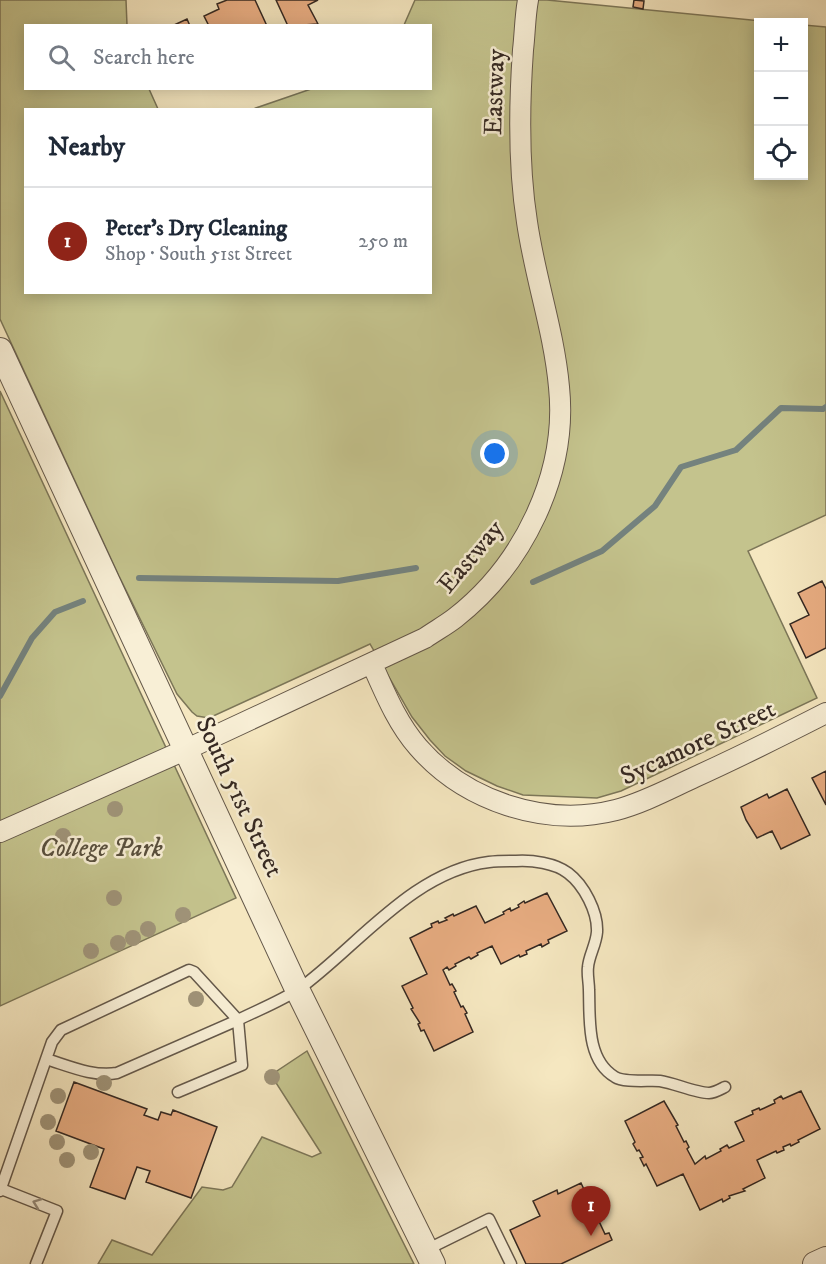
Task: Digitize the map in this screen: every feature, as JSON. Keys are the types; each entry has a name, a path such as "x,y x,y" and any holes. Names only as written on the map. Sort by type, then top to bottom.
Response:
{"street":[{"name":"Eastway","path":"0,832 185,750 425,638 455,618 482,593 508,563 531,527 547,488 556,453 559,388 552,340 526,222 522,173 521,75 528,0"},
{"name":"South 51st Street","path":"0,350 297,990 430,1257"},
{"name":"Sycamore Street","path":"372,664 392,709 417,746 449,776 486,798 529,812 573,817 615,810 652,797 826,713"},
{"path":"815,1264 826,1259"}],"lane":[{"path":"46,1059 88,1071 117,1073 238,1020 297,990 413,893 437,879 464,868 488,862 525,861 547,864 567,872 581,885 596,918 595,944 589,955 589,1013 591,1037 606,1069 617,1079 661,1081 709,1093 726,1087"},
{"path":"36,1264 57,1211 0,1190 52,1042 61,1030 189,970 194,972 238,1020 242,1065 178,1092"},
{"path":"430,1257 489,1219 511,1264"}],"green space":[{"path":"0,0 126,0 127,24 24,24 24,90 149,90 158,108 24,108 24,294 432,294 432,108 256,108 308,90 432,90 432,24 404,24 415,0 547,0 754,20 754,180 808,180 808,25 826,27 826,515 748,551 817,698 621,791 597,798 523,795 466,771 445,756 412,717 370,644 209,718 197,716 177,694 119,576 0,319"},
{"name":"College Park","path":"0,391 236,898 0,1006"},
{"path":"307,1051 414,1264 98,1264 112,1240 152,1255 202,1187 223,1190 232,1187 262,1137 312,1157 321,1153 271,1075"}],"building":[{"path":"227,0 255,0 266,24 208,24 204,16 219,9 217,4"},
{"path":"276,0 318,0 308,5 318,24 287,24"},
{"path":"634,0 644,1 643,9 633,7"},
{"path":"187,19 189,24 176,24"},
{"path":"822,581 826,589 826,648 806,658 790,624 809,615 798,593"},
{"path":"826,771 826,805 812,778"},
{"path":"787,789 810,835 781,849 772,831 757,838 741,807 767,794 769,798"},
{"path":"547,893 567,931 548,940 549,943 542,947 541,944 526,951 527,954 520,957 519,955 501,964 492,946 477,953 478,955 471,959 469,957 455,964 456,966 449,970 447,967 443,970 450,985 452,984 456,991 454,992 461,1007 463,1006 467,1013 465,1014 473,1032 434,1051 424,1030 421,1031 418,1024 420,1023 411,1009 413,1008 402,986 427,974 410,938 432,927 431,924 447,920 445,918 476,906 485,923 504,914 503,912 510,908 511,911 519,907 518,905 524,901 525,903"},
{"path":"74,1082 147,1109 144,1115 158,1120 161,1112 171,1115 173,1110 217,1127 191,1198 146,1182 150,1171 137,1167 125,1199 90,1187 104,1149 56,1131"},
{"path":"801,1091 820,1129 791,1146 790,1144 783,1147 784,1150 777,1153 776,1151 757,1160 765,1178 743,1189 745,1191 729,1196 730,1198 723,1202 722,1199 700,1210 683,1174 657,1186 646,1164 644,1166 640,1158 643,1157 639,1150 637,1151 633,1144 635,1142 625,1121 664,1101 678,1125 676,1126 684,1142 686,1141 689,1147 687,1149 695,1164 705,1156 706,1159 721,1151 720,1149 727,1145 729,1148 744,1141 735,1122 753,1114 752,1111 775,1103 774,1100 781,1096 783,1099"},
{"path":"581,1183 605,1234 609,1233 612,1240 561,1264 526,1264 510,1230 540,1216 533,1201 557,1190 558,1194"}],"waterway":[{"path":"533,582 602,551 655,506 681,467 736,450 781,408 823,409 826,407"},
{"path":"139,578 338,581 416,568"},
{"path":"0,696 32,638 55,612 83,601"}],"place":[{"name":"Peter's Dry Cleaning","path":"591,1236"}]}
